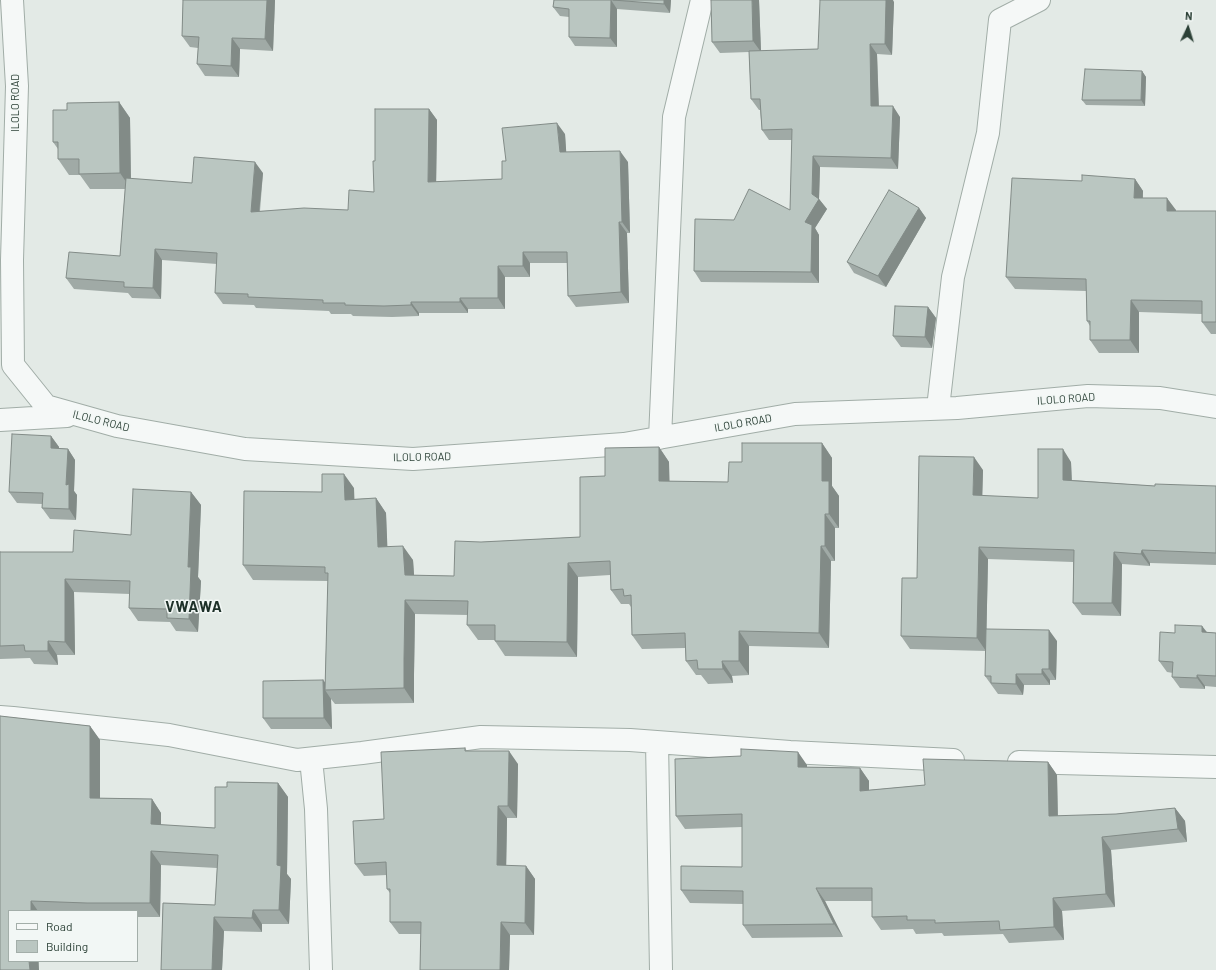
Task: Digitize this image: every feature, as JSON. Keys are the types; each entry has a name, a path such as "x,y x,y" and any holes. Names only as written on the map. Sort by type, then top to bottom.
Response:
{"street":[{"name":"ILOLO ROAD","path":"12,0 17,86 12,260 13,365 46,406 117,426 245,449 413,459 624,444 794,414 938,408 1088,396 1160,398 1216,407"},
{"path":"660,438 674,117 702,0"},
{"path":"938,408 953,277 988,133 1000,20 1039,0"},
{"path":"0,420 78,415"},
{"path":"0,717 169,735 297,760 481,737 630,740 790,752 969,760"},
{"path":"657,742 661,970"},
{"path":"311,759 316,809 321,970"},
{"path":"1000,761 1216,767"}],"building":[{"path":"183,0 267,0 265,39 232,38 231,66 197,64 199,37 182,36"},
{"path":"554,0 611,0 610,38 569,37 569,9 553,7"},
{"path":"613,0 664,0 664,4"},
{"path":"711,0 752,0 753,41 712,42"},
{"path":"820,0 886,0 885,44 870,44 871,106 893,106 891,158 813,156 812,194 819,199 805,222 812,225 811,272 694,271 695,219 734,220 749,189 790,210 792,129 762,130 760,99 751,99 749,51 818,49"},
{"path":"1085,69 1142,71 1141,100 1082,100"},
{"path":"119,102 120,173 79,174 79,159 58,159 58,142 53,142 53,110 67,110 67,103"},
{"path":"375,109 429,109 428,182 502,179 502,161 506,161 502,128 557,123 560,152 620,151 622,222 619,222 621,292 568,296 567,252 523,252 523,266 498,266 498,298 460,298 460,302 411,302 411,305 345,305 345,303 323,303 323,300 248,297 248,294 215,293 217,253 155,249 153,288 124,287 124,282 66,278 69,252 120,256 126,178 192,183 194,157 255,162 251,212 304,208 348,210 349,190 374,192 373,161 375,161"},
{"path":"1082,175 1135,179 1134,198 1167,198 1167,211 1216,211 1216,322 1202,322 1202,301 1131,300 1130,340 1090,340 1090,321 1087,321 1086,279 1006,277 1012,178 1082,181"},
{"path":"889,190 919,208 878,276 847,262"},
{"path":"895,306 928,307 925,337 893,336"},
{"path":"12,434 51,436 51,448 68,449 66,485 69,484 69,509 42,508 43,493 9,492"},
{"path":"742,443 822,443 822,481 829,481 829,514 825,514 825,546 821,546 819,633 739,631 739,661 722,661 723,669 698,669 697,660 686,661 685,633 632,635 631,595 624,596 623,589 611,590 610,561 568,563 567,642 495,641 495,625 467,625 468,601 405,600 404,688 325,690 328,573 325,573 325,567 243,565 244,491 322,492 322,474 344,474 345,500 376,498 378,547 403,546 405,575 454,576 455,541 481,542 580,537 580,477 605,476 605,448 659,447 659,481 728,482 729,462 742,462"},
{"path":"1038,449 1063,449 1063,480 1155,486 1155,484 1216,486 1216,553 1142,550 1141,554 1114,552 1112,603 1073,603 1074,550 979,547 977,638 901,636 902,578 917,578 919,456 974,457 973,495 1038,498"},
{"path":"133,489 191,492 188,567 191,567 189,619 167,618 167,609 129,608 130,581 65,579 65,642 48,641 48,651 25,651 24,645 0,646 0,552 73,552 74,530 131,535"},
{"path":"1175,625 1202,626 1202,632 1216,633 1216,676 1197,675 1197,678 1172,677 1173,662 1159,661 1160,632 1175,633"},
{"path":"986,629 1049,630 1049,669 1042,669 1042,674 1016,674 1016,684 991,683 991,676 985,676"},
{"path":"323,680 324,718 263,718 263,681"},
{"path":"0,716 90,726 90,798 152,799 151,824 215,828 215,787 227,787 227,782 278,783 277,865 281,866 279,910 253,910 252,918 214,917 212,970 161,970 163,903 215,905 218,855 151,851 150,903 31,901 31,910 8,910 8,962 29,962 30,970 0,970"},
{"path":"465,748 465,751 509,751 508,806 498,806 497,865 526,866 525,923 501,922 500,970 420,970 421,922 390,922 390,889 387,889 386,862 355,864 353,821 384,819 381,752"},
{"path":"741,749 798,752 798,767 860,768 860,791 925,785 923,759 1048,762 1049,816 1116,814 1175,808 1178,829 1102,837 1106,894 1053,898 1054,927 1000,930 999,921 935,923 935,920 907,920 907,916 872,917 872,888 816,888 834,924 743,925 743,891 681,890 681,866 742,867 742,814 676,816 675,759 741,756"}],"district":[{"name":"VWAWA","path":"194,607"}]}
